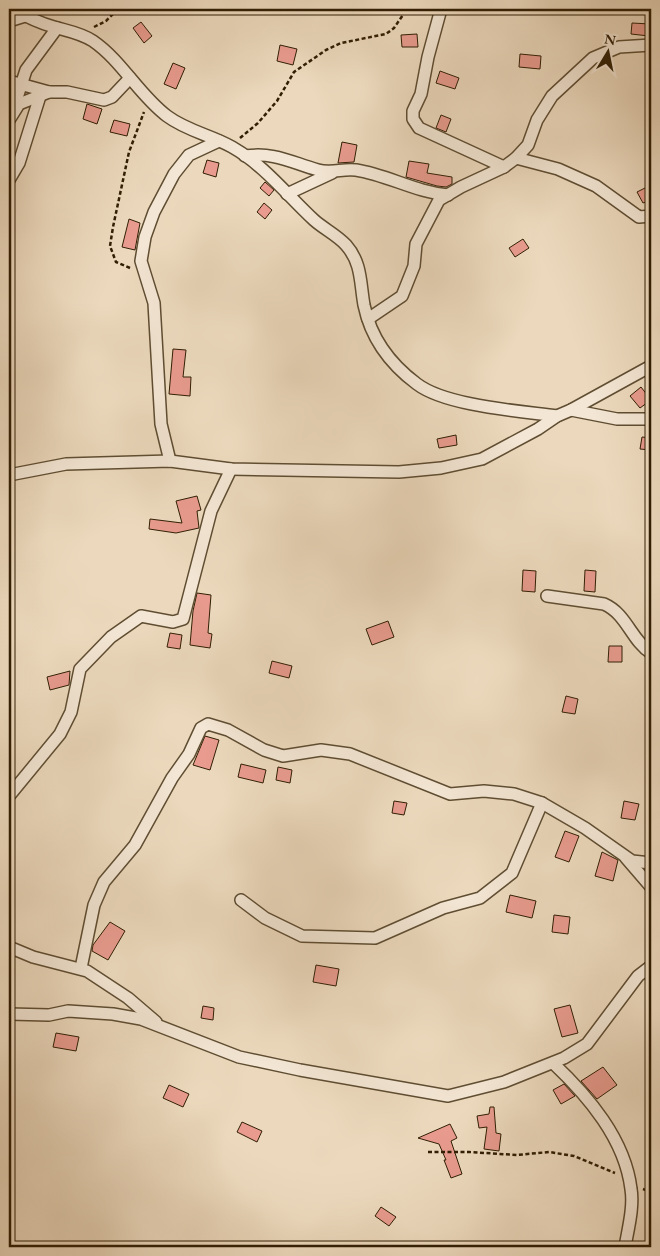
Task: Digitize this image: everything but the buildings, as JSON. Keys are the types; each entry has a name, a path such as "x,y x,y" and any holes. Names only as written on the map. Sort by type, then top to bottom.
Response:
{"street":[{"path":"13,9 25,16 57,28 79,33 110,55 169,117 232,147 245,156 264,171 315,221 345,243 357,258 368,319 377,343 398,367 419,386 442,396 557,416"},
{"path":"441,9 428,57 421,94 413,111 413,119 419,128 504,168"},
{"path":"9,21 25,16"},
{"path":"11,115 14,82 57,28"},
{"path":"368,319 402,296 414,266 419,238 425,230 435,206 448,194 504,168 516,158 528,145 537,120 552,96 571,76 603,53 619,47 651,45"},
{"path":"11,115 19,104 44,94 67,92 104,100 112,97 130,78"},
{"path":"14,82 44,94"},
{"path":"9,180 19,163 44,94"},
{"path":"170,461 161,424 154,303 143,273 141,261 145,237 154,212 174,174 189,155 219,141"},
{"path":"245,156 274,155 332,173"},
{"path":"516,158 558,169 596,186 639,217 651,216"},
{"path":"287,194 332,173 353,170 375,174 414,189 448,194"},
{"path":"9,475 66,464 170,461 231,469 361,472 441,468 482,458 651,366"},
{"path":"571,410 617,419 651,419"},
{"path":"9,796 60,734 71,712 80,669 106,641 141,616 173,622 182,619 211,511 231,469"},
{"path":"547,596 604,604 611,607 629,627 636,642 651,653"},
{"path":"81,968 94,905 104,882 135,845 204,725 215,725 228,730 264,750 283,756 321,750 350,754 450,794 496,791 542,803 585,828 625,856 638,862 651,863"},
{"path":"241,900 265,918 302,936 375,938 443,908 480,898 508,879 542,803"},
{"path":"625,856 651,887"},
{"path":"9,946 39,959 81,968 128,998 159,1025"},
{"path":"9,1014 49,1015 68,1011 113,1014 159,1025 239,1057 448,1096 504,1082 553,1063 587,1044 638,976 651,966"},
{"path":"553,1063 576,1085 612,1133 632,1191 626,1247"}],"path":[{"path":"79,33 106,21 118,9"},
{"path":"232,147 258,123 277,101 294,72 326,50 341,44 386,34 394,28 407,9"},
{"path":"143,273 116,262 110,246 129,152 150,99"},
{"path":"428,1152 510,1155 548,1152 590,1162 630,1182"}]}
